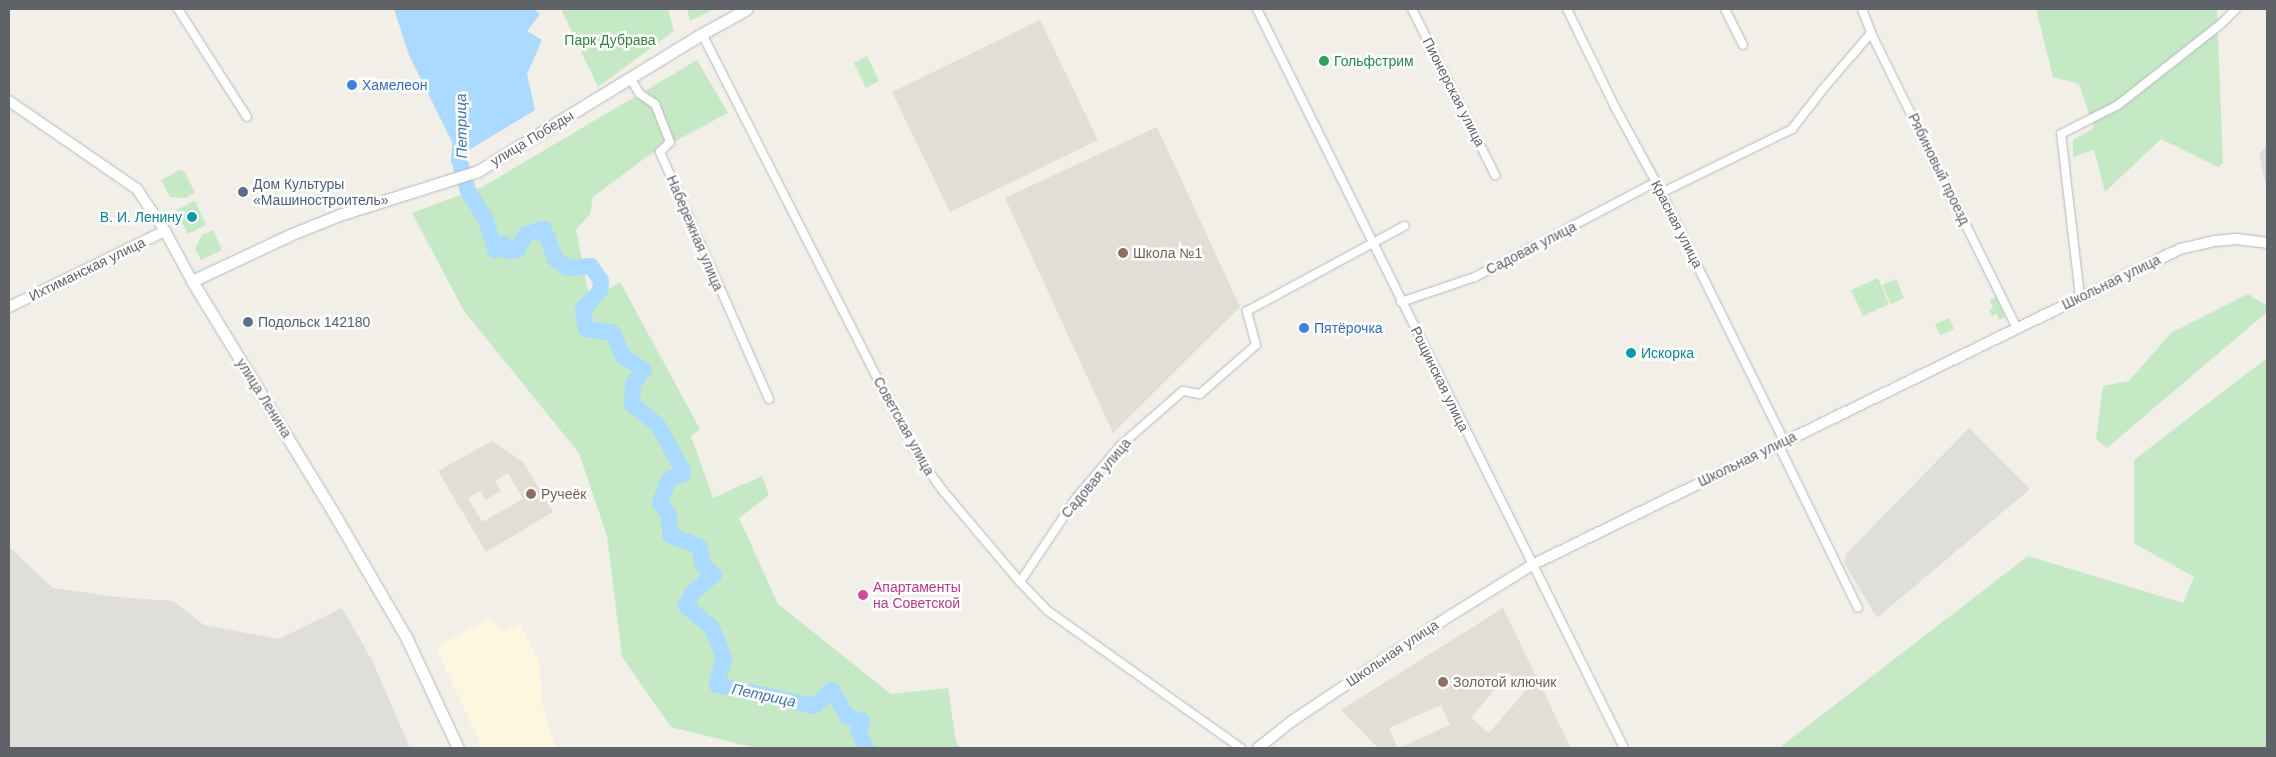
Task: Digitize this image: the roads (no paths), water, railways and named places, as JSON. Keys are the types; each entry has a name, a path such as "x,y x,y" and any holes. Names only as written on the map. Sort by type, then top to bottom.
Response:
{"main road":[{"name":"улица Победы","path":"192,281 292,234 342,214 478,171 702,34 747,9"},
{"name":"улица Ленина","path":"192,281 334,512 406,637 458,748"}],"street":[{"path":"178,9 247,117"},
{"name":"Рощинская улица","path":"1257,9 1375,242 1401,302 1624,748"},
{"name":"Пионерская улица","path":"1412,9 1495,175"},
{"name":"Красная улица","path":"1567,9 1616,109 1656,182 1781,442 1858,608"},
{"path":"1725,9 1743,44"},
{"name":"Рябиновый проезд","path":"1862,9 1871,33 2017,328"},
{"path":"2080,297 2061,134 2118,105 2221,24 2236,9"},
{"path":"1661,193 1792,130 1823,89 1871,33"},
{"name":"Советская улица","path":"702,34 919,458 944,492 1020,582 1048,611 1241,748"},
{"name":"Набережная улица","path":"630,78 640,94 655,104 670,142 660,152 768,399"},
{"name":"улица Ленина","path":"9,100 137,189 165,231 192,281"},
{"name":"Садовая улица","path":"1401,302 1475,277 1656,182"},
{"name":"Садовая улица","path":"1020,582 1077,497 1121,445 1183,391 1200,394 1256,345 1247,311 1404,226"},
{"name":"Ихтиманская улица","path":"9,307 165,231"},
{"name":"Школьная улица","path":"1258,748 1284,726 1354,679 1448,617 1532,565 2180,249 2216,240 2236,239 2267,243"}],"water":[{"path":"394,9 534,9 540,14 527,31 542,40 527,74 535,110 459,156 409,55"}],"waterway":[{"name":"Петрица","path":"461,133 459,159 468,191 486,220 495,250 504,244 508,251 517,250 526,234 544,229 556,260 568,268 591,266 601,281 600,291 583,309 586,329 613,333 623,356 644,370 633,384 632,404 658,425 683,474 669,479 660,503 669,515 670,535 699,546 703,565 714,575 692,593 686,606 712,628 724,658 717,685 814,706 832,690 847,716 862,721 858,730 866,748"}],"place":[{"name":"Гольфстрим","path":"1324,61"},
{"name":"Хамелеон","path":"352,85"},
{"name":"Дом Культуры «Машиностроитель»","path":"243,192"},
{"name":"В. И. Ленину","path":"192,217"},
{"name":"Школа №1","path":"1123,253"},
{"name":"Подольск 142180","path":"248,322"},
{"name":"Пятёрочка","path":"1304,328"},
{"name":"Искорка","path":"1631,353"},
{"name":"Ручеёк","path":"531,494"},
{"name":"Апартаменты на Советской","path":"863,595"},
{"name":"Золотой ключик","path":"1443,682"}],"park label":[{"name":"Парк Дубрава","path":"610,40"}]}
